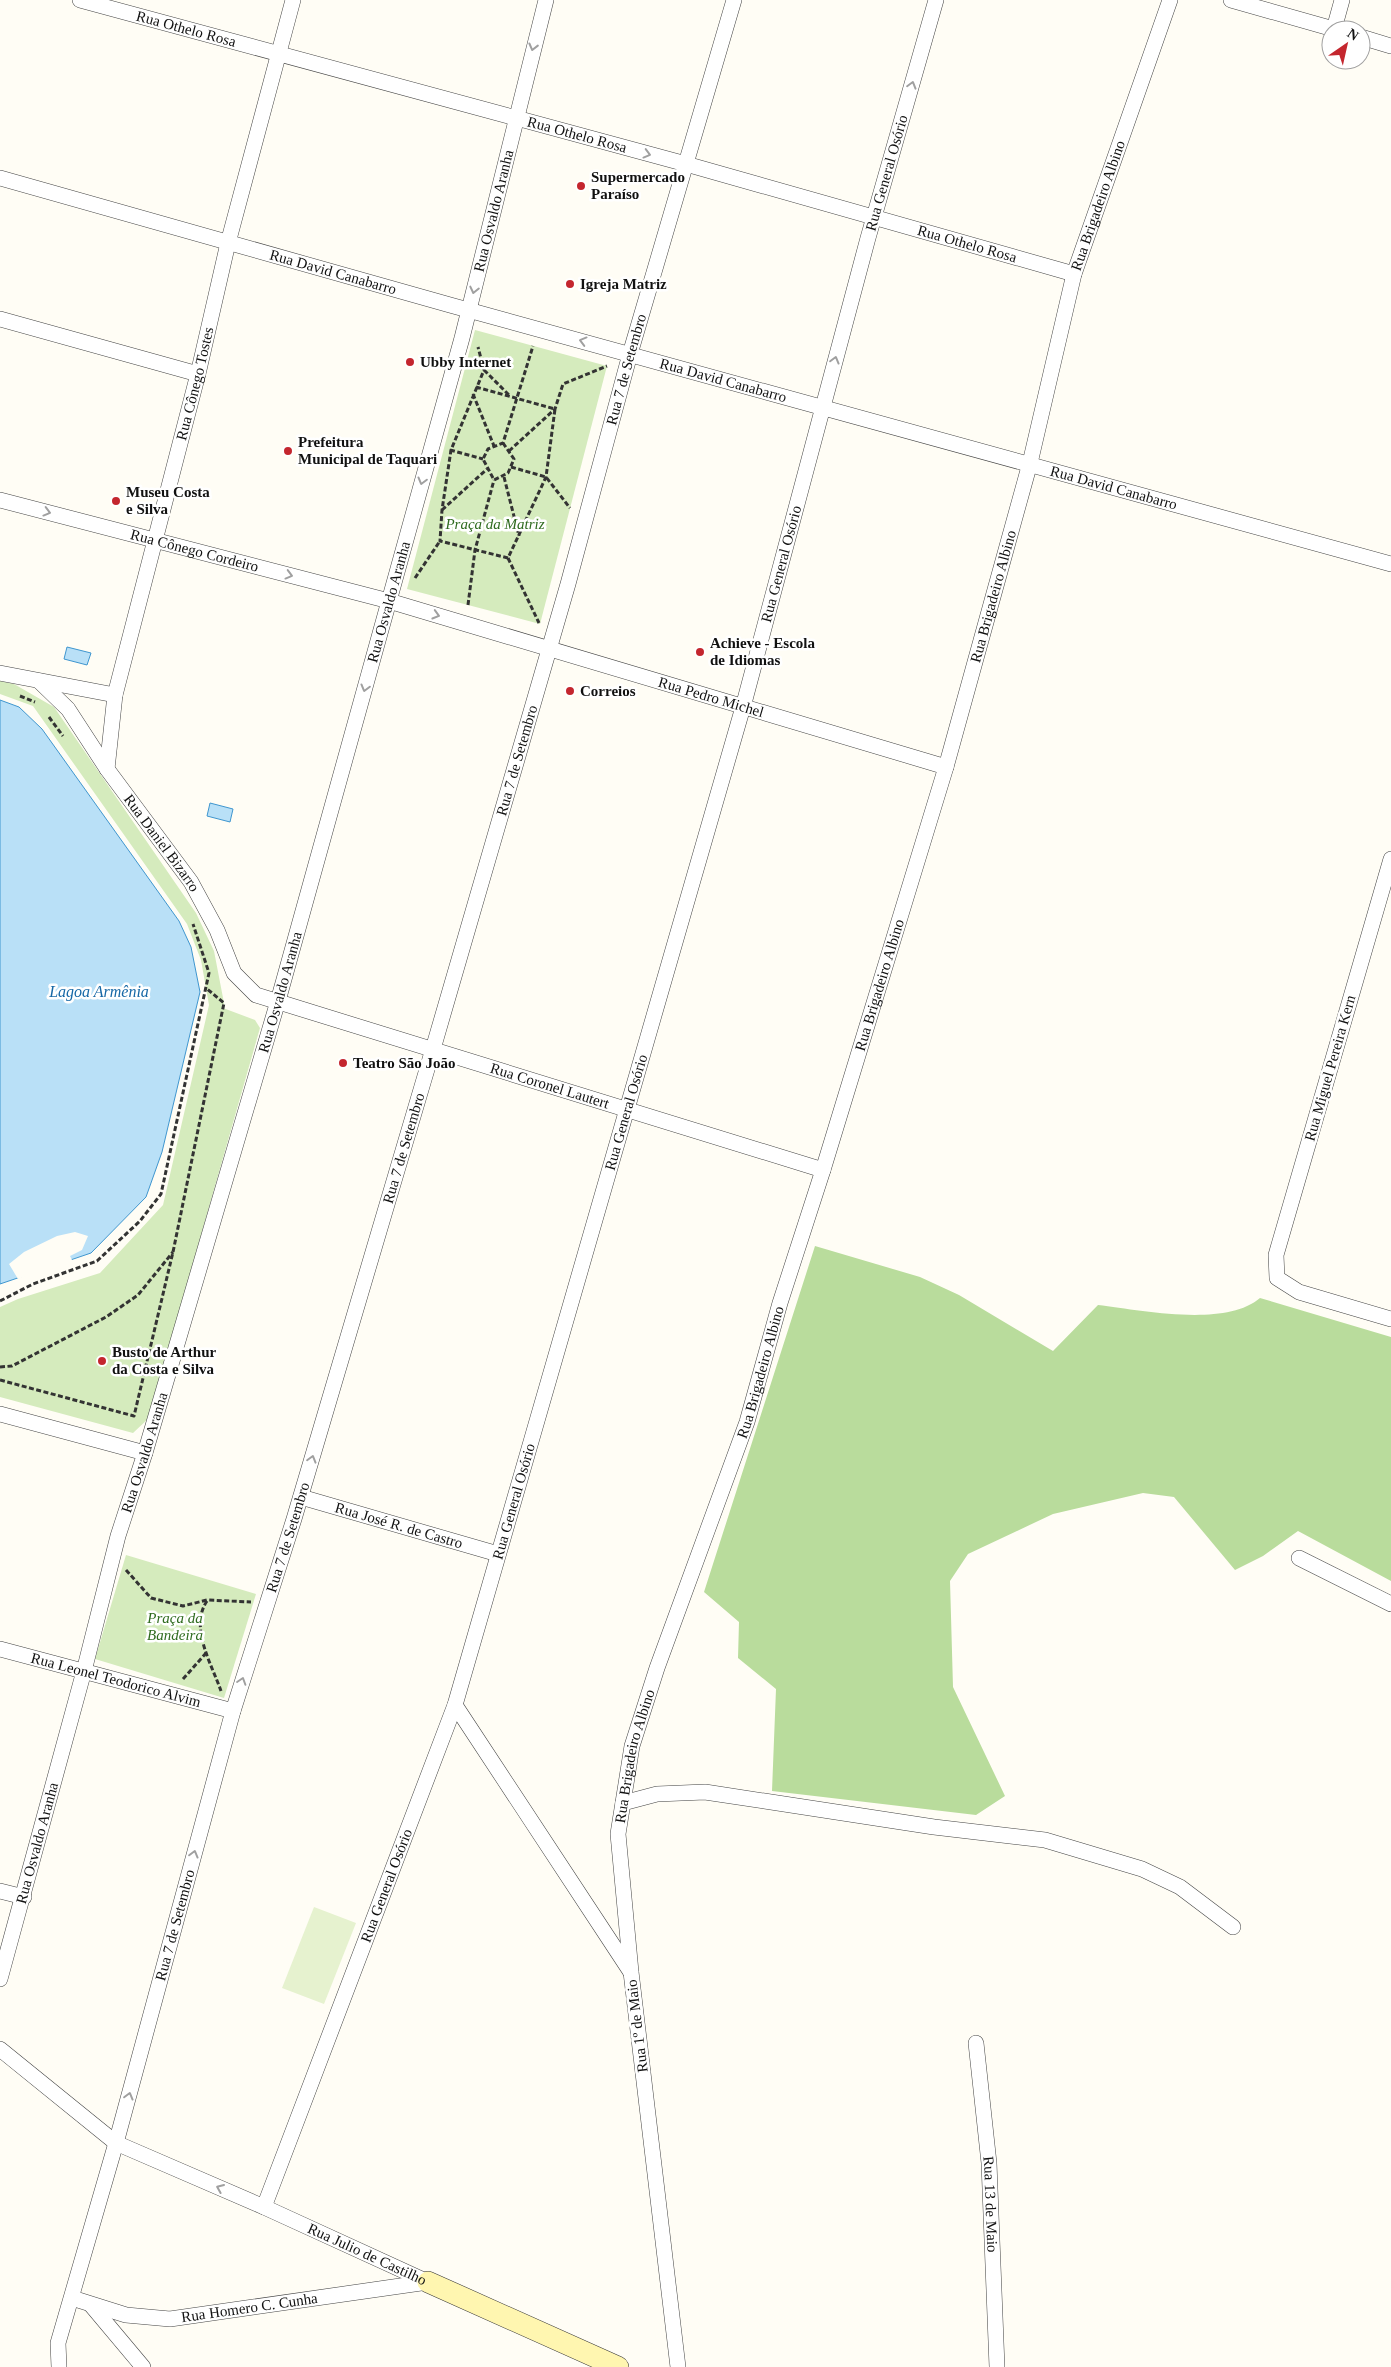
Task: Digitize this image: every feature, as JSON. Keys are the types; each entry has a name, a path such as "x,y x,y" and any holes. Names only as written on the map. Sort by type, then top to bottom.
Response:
{"street":[{"name":"Rua Othelo Rosa","path":"80,0 686,164 1074,274"},
{"name":"Rua Cônego Tostes","path":"106,769 116,695 154,540 198,374 228,243 293,0"},
{"name":"Rua Osvaldo Aranha","path":"0,1980 24,1897 118,1536 145,1454 278,1001 470,310 515,119 546,0"},
{"name":"Rua 7 de Setembro","path":"58,2343 116,2143 232,1711 301,1497 433,1050 568,584 630,354 734,0"},
{"name":"Rua General Osório","path":"264,2207 455,1705 743,707 874,217 936,0"},
{"name":"Rua Brigadeiro Albino","path":"631,1972 618,1834 632,1746 657,1668 747,1422 780,1303 823,1170 946,767 1030,463 1074,274 1170,0"},
{"path":"1231,0 1321,26"},
{"path":"1338,20 1342,0"},
{"path":"1371,40 1391,46"},
{"name":"Rua David Canabarro","path":"0,178 228,243 1391,564"},
{"path":"0,319 198,374"},
{"name":"Rua Cônego Cordeiro","path":"0,500 389,601"},
{"name":"Rua Pedro Michel","path":"389,601 946,767"},
{"path":"0,673 116,695"},
{"name":"Rua Daniel Bizarro","path":"40,681 68,709 106,769 191,882 217,930 234,973 256,994 278,1001"},
{"name":"Rua Miguel Pereira Kern","path":"1391,859 1387,886 1276,1256 1277,1278 1299,1292 1391,1319"},
{"name":"Rua Coronel Lautert","path":"278,1001 823,1170"},
{"path":"0,1414 145,1454"},
{"name":"Rua José R. de Castro","path":"301,1497 498,1554"},
{"path":"1299,1558 1391,1604"},
{"name":"Rua Leonel Teodorico Alvim","path":"0,1649 232,1711"},
{"name":"Rua 1º de Maio","path":"455,1705 631,1972 678,2367"},
{"path":"623,1803 657,1794 706,1792 934,1827 1045,1840 1142,1869 1180,1887 1233,1927"},
{"path":"0,1891 24,1897"},
{"name":"Rua 13 de Maio","path":"976,2043 989,2163 997,2367"},
{"name":"Rua Julio de Castilho","path":"0,2049 116,2143 264,2207 618,2367"},
{"name":"Rua Homero C. Cunha","path":"72,2298 126,2315 170,2319 428,2282"},
{"path":"91,2305 143,2367"},
{"path":"50,2367 58,2343"},
{"path":"58,2343 59,2367"}],"path":[{"path":"476,338 484,370 511,396"},
{"path":"503,443 533,346"},
{"path":"508,558 546,477 555,409 563,384 608,366"},
{"path":"412,581 440,541 442,510 451,450 484,370"},
{"path":"476,386 555,409"},
{"path":"473,394 494,446"},
{"path":"509,451 555,409"},
{"path":"468,605 475,550 494,480 487,469 484,459 488,449 503,443"},
{"path":"494,480 508,474 514,459 503,443"},
{"path":"444,448 484,459"},
{"path":"511,467 546,477 570,508"},
{"path":"442,510 487,469"},
{"path":"504,477 519,537"},
{"path":"440,541 508,558"},
{"path":"508,558 540,624"},
{"path":"16,694 39,704"},
{"path":"45,712 68,744"},
{"path":"0,1301 33,1284 97,1261 140,1221 160,1194 208,972 191,920"},
{"path":"0,1380 134,1416 173,1252 224,1003 206,987"},
{"path":"0,1367 12,1366 106,1317 138,1295 173,1252"},
{"path":"122,1566 151,1598 183,1606 207,1600 252,1602"},
{"path":"207,1600 201,1609 201,1641 224,1698"},
{"path":"178,1684 207,1652"}],"green space":[{"name":"Praça da Matriz","path":"475,330 607,366 540,624 407,589"},
{"path":"0,681 14,684 54,707 196,913 214,951 224,1003 223,1008 255,1020 260,1028 149,1418 133,1433 0,1397 0,1307 18,1299 100,1273 163,1205 209,1005 201,960 187,924 33,706 0,694"},
{"path":"815,1246 920,1277 959,1295 1053,1351 1098,1305 1159,1313 1205,1315 1245,1307 1260,1298 1391,1337 1391,1581 1298,1531 1263,1556 1235,1570 1174,1497 1143,1493 1053,1514 968,1554 950,1581 953,1687 1005,1796 976,1815 772,1791 776,1689 738,1658 739,1622 704,1592"},
{"name":"Praça da Bandeira","path":"126,1555 256,1594 224,1698 95,1659"},
{"path":"314,1907 356,1923 324,2004 282,1988"}],"water":[{"path":"67,647 91,653 87,665 64,659"},
{"name":"Lagoa Armênia","path":"0,700 19,707 42,729 179,921 191,947 200,992 162,1152 146,1197 91,1253 0,1284"},
{"path":"210,803 233,809 230,822 207,816"}],"pier":[{"path":"75,1232 88,1236 82,1250 70,1256 73,1262 18,1279 9,1264 24,1252 57,1236"}],"place":[{"name":"Supermercado Paraíso","path":"581,186"},
{"name":"Igreja Matriz","path":"570,284"},
{"name":"Ubby Internet","path":"410,362"},
{"name":"Prefeitura Municipal de Taquari","path":"288,451"},
{"name":"Museu Costa e Silva","path":"116,501"},
{"name":"Achieve - Escola de Idiomas","path":"700,652"},
{"name":"Correios","path":"570,691"},
{"name":"Teatro São João","path":"343,1063"},
{"name":"Busto de Arthur da Costa e Silva","path":"102,1361"}]}
